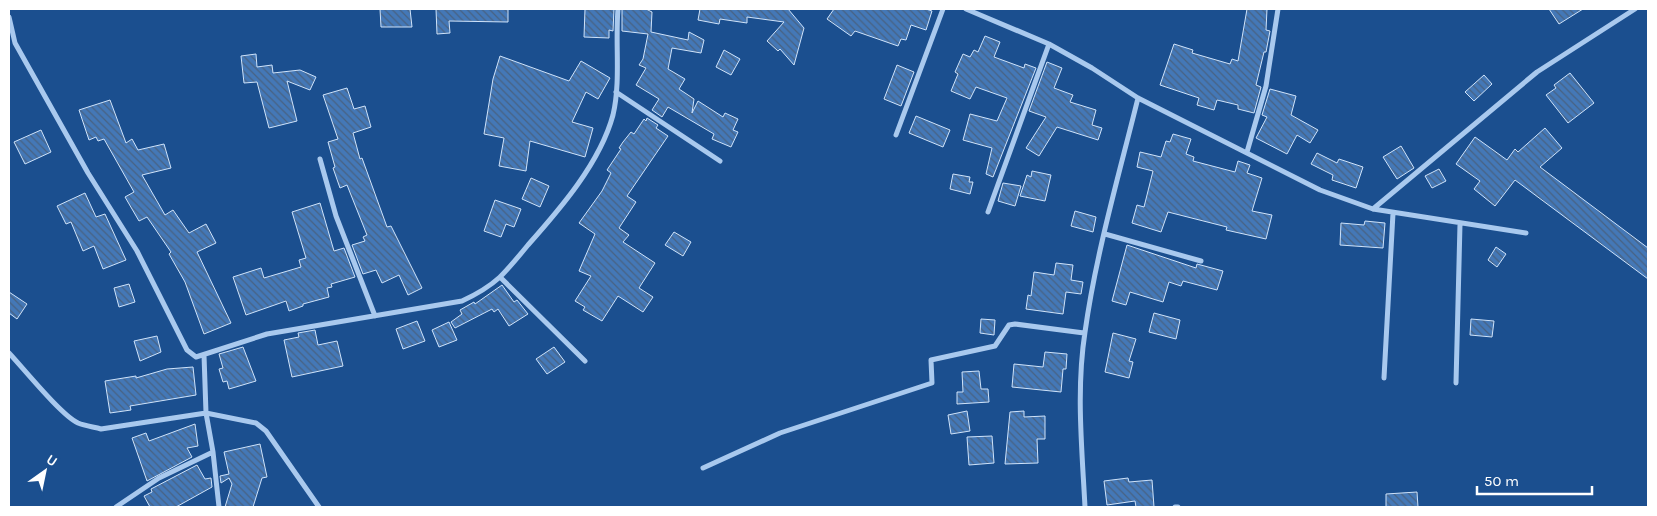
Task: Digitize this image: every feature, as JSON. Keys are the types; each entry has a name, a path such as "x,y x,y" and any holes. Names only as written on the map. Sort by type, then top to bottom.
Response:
{"street":[{"path":"9,17 15,43 88,173 137,251 187,350 193,356 204,355 267,334 462,301 475,295 500,277 573,192 607,132 613,115 616,92 618,9"},
{"path":"896,135 943,9"},
{"path":"966,9 1049,44 1092,68 1138,98 1320,190 1373,209 1526,233"},
{"path":"1247,152 1266,86 1278,9"},
{"path":"1373,209 1537,72 1635,9"},
{"path":"988,212 1049,44"},
{"path":"616,92 720,161"},
{"path":"1085,507 1080,418 1084,334 1105,234 1138,98"},
{"path":"320,159 336,216 375,316"},
{"path":"1384,378 1393,212"},
{"path":"1456,383 1460,224"},
{"path":"1105,234 1201,261"},
{"path":"500,277 585,361"},
{"path":"703,468 780,433 932,383 931,360 995,346 1009,325 1015,324 1084,334"},
{"path":"9,353 66,414 78,423 101,429 206,413 256,423 266,431 318,507"},
{"path":"204,355 206,413 213,452 219,507"},
{"path":"116,507 159,478 213,452"}],"building":[{"path":"380,9 410,9 412,27 381,27"},
{"path":"436,9 508,9 508,22 449,21 450,33 437,34"},
{"path":"585,9 614,9 613,31 609,30 609,38 584,37"},
{"path":"622,9 646,9 652,12 651,32 688,40 689,32 704,40 701,53 672,48 668,69 685,79 679,89 694,99 692,113 698,101 723,117 725,113 738,119 733,130 738,132 731,147 712,139 714,134 668,107 662,117 652,110 659,99 636,85 646,68 639,65 643,59 648,34 622,31"},
{"path":"700,9 788,9 804,28 794,65 780,49 778,51 767,41 784,22 747,17 747,23 720,19 719,24 698,20"},
{"path":"834,9 926,9 932,11 926,30 911,25 906,40 901,39 898,46 855,31 851,36 827,19"},
{"path":"1247,9 1267,9 1266,30 1270,31 1256,85 1261,87 1254,113 1238,109 1238,105 1217,100 1214,110 1197,105 1199,98 1160,85 1174,44 1193,50 1192,53 1230,64 1232,59 1238,61"},
{"path":"1549,9 1583,9 1559,24"},
{"path":"985,36 1000,42 994,57 1024,68 1025,64 1036,68 993,177 986,174 992,148 963,140 970,114 997,121 1007,98 976,87 970,99 951,91 958,74 955,72 963,54 970,57 974,50 978,52"},
{"path":"724,50 740,59 731,75 716,67"},
{"path":"256,54 257,67 272,65 273,73 300,70 316,77 310,90 287,81 297,121 269,128 257,82 244,83 241,56"},
{"path":"500,56 569,81 581,61 610,78 598,99 586,92 572,122 593,128 585,157 530,141 526,171 499,166 504,138 484,134 493,79"},
{"path":"1047,62 1062,68 1054,88 1073,95 1070,102 1096,110 1092,125 1102,128 1098,140 1057,127 1039,156 1026,148 1046,117 1029,111"},
{"path":"897,65 914,72 901,106 884,99"},
{"path":"1570,73 1594,103 1568,123 1546,95 1556,88 1554,85"},
{"path":"1484,75 1492,84 1474,101 1465,92"},
{"path":"347,88 354,109 365,106 371,127 353,133 360,159 362,158 387,227 391,226 422,288 408,295 399,275 382,283 376,270 363,274 352,245 365,241 363,237 367,235 347,185 340,188 333,168 335,167 328,142 338,139 323,95"},
{"path":"1270,89 1296,96 1291,115 1318,130 1310,143 1297,135 1287,154 1256,138 1267,117 1262,115"},
{"path":"110,100 126,143 132,139 138,150 164,144 171,168 142,175 165,215 173,210 189,233 206,224 216,243 197,252 231,323 204,334 185,282 169,254 171,252 147,217 139,221 125,197 134,192 104,139 98,141 96,137 89,140 79,110"},
{"path":"916,116 950,130 943,147 909,133"},
{"path":"647,118 658,125 656,128 668,136 627,196 636,202 619,228 629,235 623,242 655,263 639,288 653,297 643,312 618,296 602,321 583,310 585,307 575,301 591,276 579,271 595,234 579,223 602,191 611,173 607,170 621,149 619,148 631,132 634,134 644,119 646,121"},
{"path":"1545,128 1562,148 1540,167 1648,248 1648,279 1515,180 1495,206 1474,189 1480,181 1456,164 1475,137 1507,160 1515,149 1518,152"},
{"path":"41,130 51,152 25,164 14,142"},
{"path":"1173,134 1191,139 1186,154 1194,157 1193,161 1235,172 1238,161 1250,165 1247,173 1262,178 1252,211 1272,215 1266,239 1226,230 1227,227 1168,212 1161,232 1132,223 1137,205 1144,207 1153,171 1137,167 1140,152 1161,157 1166,141 1170,142"},
{"path":"1401,146 1414,168 1397,179 1383,157"},
{"path":"1317,153 1337,163 1339,159 1363,167 1356,188 1332,180 1333,175 1311,164"},
{"path":"1439,169 1446,181 1432,188 1425,176"},
{"path":"1032,171 1051,175 1045,201 1020,196 1027,175 1031,177"},
{"path":"953,174 970,177 969,182 973,182 970,194 950,189"},
{"path":"531,178 549,186 540,207 522,199"},
{"path":"1003,183 1021,186 1015,206 998,201"},
{"path":"85,193 96,217 105,214 126,260 103,269 94,246 83,251 71,222 66,224 57,206"},
{"path":"495,200 521,209 514,227 506,224 501,237 484,231"},
{"path":"320,203 334,251 344,248 355,277 331,284 332,287 327,288 329,297 303,304 303,306 289,311 286,301 246,315 233,277 261,268 264,278 301,267 299,260 306,258 292,212"},
{"path":"1075,211 1096,217 1093,232 1071,226"},
{"path":"1365,221 1385,223 1383,248 1340,245 1341,223 1364,225"},
{"path":"674,232 691,242 683,256 665,245"},
{"path":"1127,245 1196,268 1197,264 1223,271 1217,290 1183,281 1181,286 1169,282 1163,302 1130,292 1126,305 1112,301"},
{"path":"1496,247 1506,254 1497,267 1488,260"},
{"path":"1056,263 1073,265 1071,280 1083,282 1081,294 1066,292 1063,314 1026,309 1028,295 1031,296 1034,272 1054,275"},
{"path":"129,284 135,302 119,307 114,288"},
{"path":"502,285 514,302 517,300 528,314 509,326 498,309 494,312 492,309 455,328 451,322 462,314 460,310 474,302 475,304"},
{"path":"9,292 27,304 17,319 9,313"},
{"path":"1154,313 1180,320 1176,339 1149,332"},
{"path":"981,319 995,320 994,335 980,333"},
{"path":"1471,319 1494,321 1492,337 1470,335"},
{"path":"417,321 425,341 403,349 396,329"},
{"path":"449,322 457,340 439,347 432,330"},
{"path":"315,330 318,345 337,341 343,366 292,377 284,340 299,337 298,333"},
{"path":"1113,333 1136,339 1129,361 1133,362 1129,378 1105,372"},
{"path":"157,336 161,352 140,361 134,341"},
{"path":"243,347 256,381 229,389 227,381 223,382 219,369 223,368 219,354"},
{"path":"554,347 565,362 547,374 536,359"},
{"path":"1045,352 1067,354 1066,369 1063,369 1061,392 1012,387 1014,364 1043,367"},
{"path":"193,367 196,395 130,406 131,410 110,413 105,381 136,376 136,378 167,369"},
{"path":"979,371 981,389 988,389 989,402 957,404 957,392 963,392 962,372"},
{"path":"967,411 970,431 951,434 948,415"},
{"path":"1024,411 1024,417 1045,416 1045,439 1037,439 1038,463 1005,464 1010,412"},
{"path":"195,424 198,446 187,448 192,457 147,481 132,438 146,433 149,441"},
{"path":"992,436 994,463 969,465 967,437"},
{"path":"260,444 267,477 262,478 253,507 225,507 232,484 229,478 221,483 220,476 229,474 224,452"},
{"path":"197,465 205,479 211,478 212,487 176,507 150,507 144,496 152,492 151,489"},
{"path":"1128,478 1129,482 1152,480 1154,507 1136,507 1135,501 1107,505 1104,481"},
{"path":"1417,492 1418,507 1386,507 1386,494"}]}
